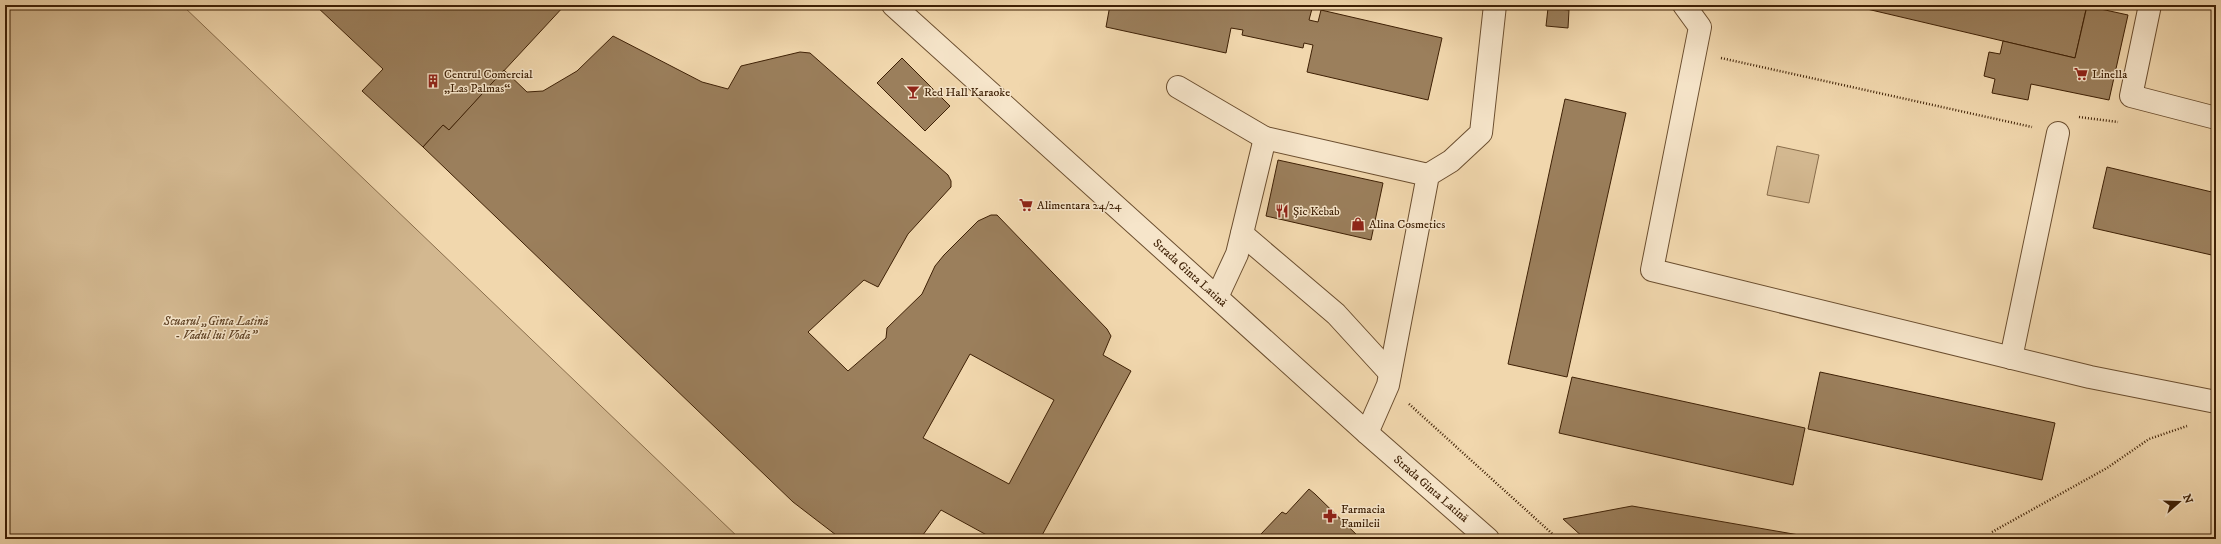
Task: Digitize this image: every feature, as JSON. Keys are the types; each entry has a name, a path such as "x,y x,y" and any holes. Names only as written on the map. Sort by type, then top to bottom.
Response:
{"street":[{"name":"Strada Ginta Latină","path":"893,5 1366,433 1488,539"},
{"path":"1178,87 1265,138 1428,175 1451,161 1481,133 1495,5"},
{"path":"1684,5 1700,27 1652,270 2090,377 2216,402"},
{"path":"2150,5 2131,96 2216,118"},
{"path":"2011,358 2058,133"},
{"path":"1216,297 1237,254 1265,138"},
{"path":"1366,433 1389,379 1428,175"},
{"path":"1242,234 1336,314 1389,379"}],"path":[{"path":"1695,52 2058,133 2080,116 2122,122 2131,96"},
{"path":"1389,379 1558,539"},
{"path":"1992,532 2108,468 2149,439 2194,423"}],"green space":[{"name":"Scuarul „Ginta Latină - Vadul lui Vodă”","path":"5,5 182,5 740,539 5,539"},
{"path":"1777,146 1819,155 1809,203 1767,195"}],"building":[{"name":"Centrul Comercial „Las Palmas“","path":"315,5 565,5 449,130 443,125 423,147 362,91 383,69"},
{"path":"1110,5 1313,5 1309,20 1318,22 1321,10 1442,38 1428,100 1307,72 1313,45 1304,43 1303,48 1242,35 1243,30 1231,28 1226,53 1106,27"},
{"path":"1850,5 2087,5 2075,58"},
{"path":"2087,6 2128,15 2109,100 2031,84 2028,100 1992,93 1995,79 1984,76 1989,52 2000,54 2003,41 2075,58"},
{"path":"1548,8 1569,10 1568,28 1546,26"},
{"path":"613,36 702,82 728,89 741,66 800,52 810,53 948,175 951,181 951,187 908,234 878,287 864,280 808,332 848,371 886,338 887,328 922,294 935,266 944,255 978,221 991,215 997,215 1107,329 1111,336 1103,355 1131,371 1040,539 994,539 941,510 920,539 856,539 836,535 793,502 423,147 443,125 449,130 504,70 527,92 543,91 577,71","holes":["970,354 1054,400 1009,484 923,438"]},
{"path":"902,58 950,106 925,131 877,83"},
{"path":"1565,99 1626,113 1567,377 1508,364"},
{"path":"1278,160 1383,183 1371,240 1266,216"},
{"path":"2107,167 2216,193 2216,256 2093,228"},
{"path":"1820,372 2055,423 2042,480 1808,429"},
{"path":"1572,377 1805,428 1793,485 1559,433"},
{"path":"1309,489 1361,539 1263,539 1261,534 1282,512 1286,514"},
{"path":"1632,506 1822,539 1585,539 1563,519"}],"place":[{"name":"Linella","path":"2081,74"},
{"name":"Centrul Comercial „Las Palmas“","path":"433,81"},
{"name":"Red Hall Karaoke","path":"913,92"},
{"name":"Alimentara 24/24","path":"1026,205"},
{"name":"Șic Kebab","path":"1282,211"},
{"name":"Alina Cosmetics","path":"1358,224"},
{"name":"Farmacia Famileii","path":"1330,516"}]}
